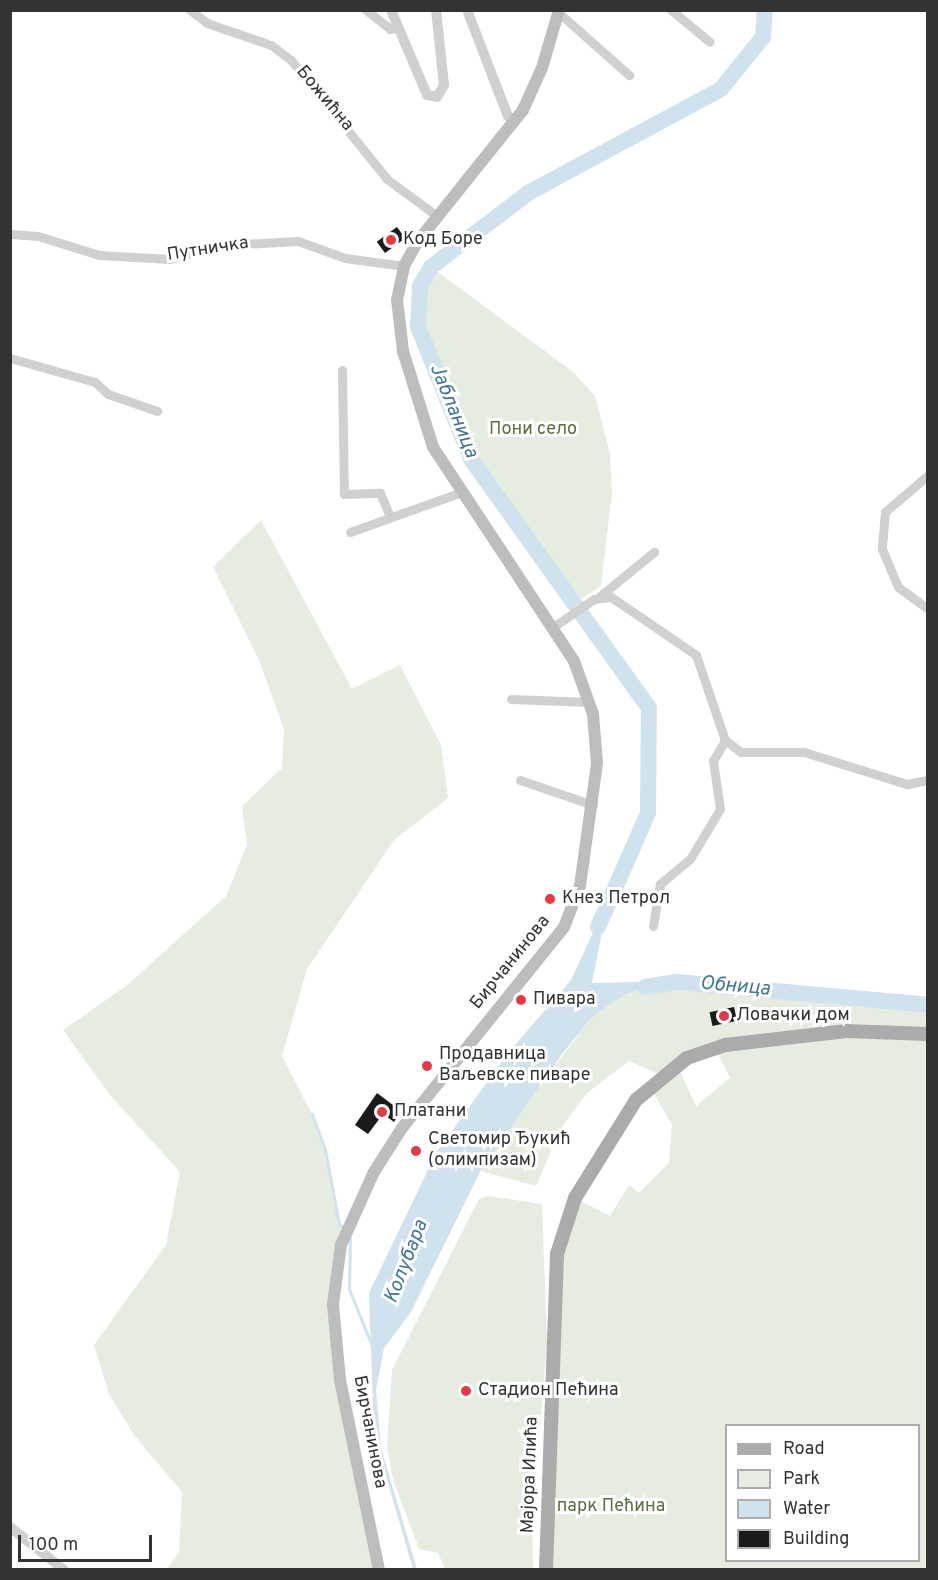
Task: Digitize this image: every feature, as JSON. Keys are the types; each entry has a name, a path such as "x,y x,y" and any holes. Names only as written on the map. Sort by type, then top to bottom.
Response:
{"main road":[{"path":"402,272 437,216 515,121 536,84 559,12"},
{"name":"Бирчанинова","path":"379,1569 340,1380 333,1304 341,1245 368,1182 402,1128 564,927 580,886 597,763 590,702 574,661 553,627 459,493 433,447 412,386 396,314 402,272"},
{"name":"Мајора Илића","path":"546,1569 559,1246 579,1190 636,1100 687,1058 725,1045 846,1031 927,1034"}],"street":[{"name":"Божићна","path":"190,10 207,22 271,45 291,60 387,179 437,216"},
{"path":"366,10 390,28 396,27"},
{"path":"391,10 396,27 427,95 437,97 444,85 436,10"},
{"path":"467,10 508,116 515,121"},
{"path":"671,10 710,42"},
{"path":"559,12 628,75"},
{"name":"Путничка","path":"10,234 38,236 99,255 170,259 225,244 298,241 345,258 402,272"},
{"path":"10,357 95,382 108,394 157,411"},
{"path":"342,370 344,494 380,493 390,516"},
{"path":"927,475 885,512 882,549 898,587 927,609"},
{"path":"350,532 459,493"},
{"path":"553,627 597,597 654,552"},
{"path":"597,597 611,597 696,655 725,740 741,752 783,749 907,784 927,780"},
{"path":"511,699 590,702"},
{"path":"653,926 660,884 690,859 720,810 713,761 725,740"},
{"path":"520,780 593,805"},
{"path":"10,1527 64,1569"}],"green space":[{"name":"Пони село","path":"431,267 572,371 595,396 610,454 612,492 601,586 575,603 472,461 418,327 420,286"},
{"path":"261,520 352,689 400,665 441,745 448,798 394,840 307,969 282,1056 312,1114 325,1149 339,1224 347,1228 334,1322 379,1569 167,1569 179,1552 182,1492 134,1435 109,1394 94,1345 166,1245 180,1172 110,1095 63,1030 126,986 226,896 247,845 242,806 282,768 284,729 259,660 213,567"},
{"name":"парк Пећина","path":"674,981 927,1005 927,1569 548,1569 558,1248 575,1198 610,1216 629,1185 639,1193 669,1163 672,1125 649,1085 661,1075 629,1061 587,1093 561,1128 536,1186 481,1171 514,1118 594,1015 626,994","holes":["715,1048 730,1078 696,1106 677,1065"]},
{"name":"Стадион Пећина","path":"487,1196 542,1204 547,1343 532,1521 533,1569 445,1569 438,1553 419,1549 393,1480 387,1447 392,1370 479,1199"}],"water":[{"name":"Колубара","path":"608,901 592,983 674,981 626,994 594,1015 562,1054 481,1170 411,1312 384,1348 376,1390 381,1448 417,1569 413,1569 374,1435 369,1293 436,1153 508,1053 571,980"}],"building":[{"name":"Код Боре","path":"397,227 405,238 385,253 377,242"},
{"name":"Ловачки дом","path":"734,1007 737,1021 712,1026 710,1012"},
{"name":"Платани","path":"377,1093 401,1111 394,1122 383,1114 368,1134 355,1125"}],"waterway":[{"name":"Јабланица","path":"598,927 648,813 649,708 472,461 418,327 420,286 431,267 528,193 721,89 763,37 765,10"},
{"name":"Обница","path":"645,987 677,982 928,1005"},
{"path":"312,1114 325,1149 339,1224 346,1228"},
{"path":"350,1238 349,1289 372,1346"}],"place":[{"name":"Код Боре","path":"391,240"},
{"name":"Кнез Петрол","path":"550,899"},
{"name":"Пивара","path":"521,1000"},
{"name":"Ловачки дом","path":"724,1016"},
{"name":"Продавница Ваљевске пиваре","path":"427,1066"},
{"name":"Платани","path":"382,1112"},
{"name":"Светомир Ђукић (олимпизам)","path":"416,1151"},
{"name":"Стадион Пећина","path":"466,1391"}]}
